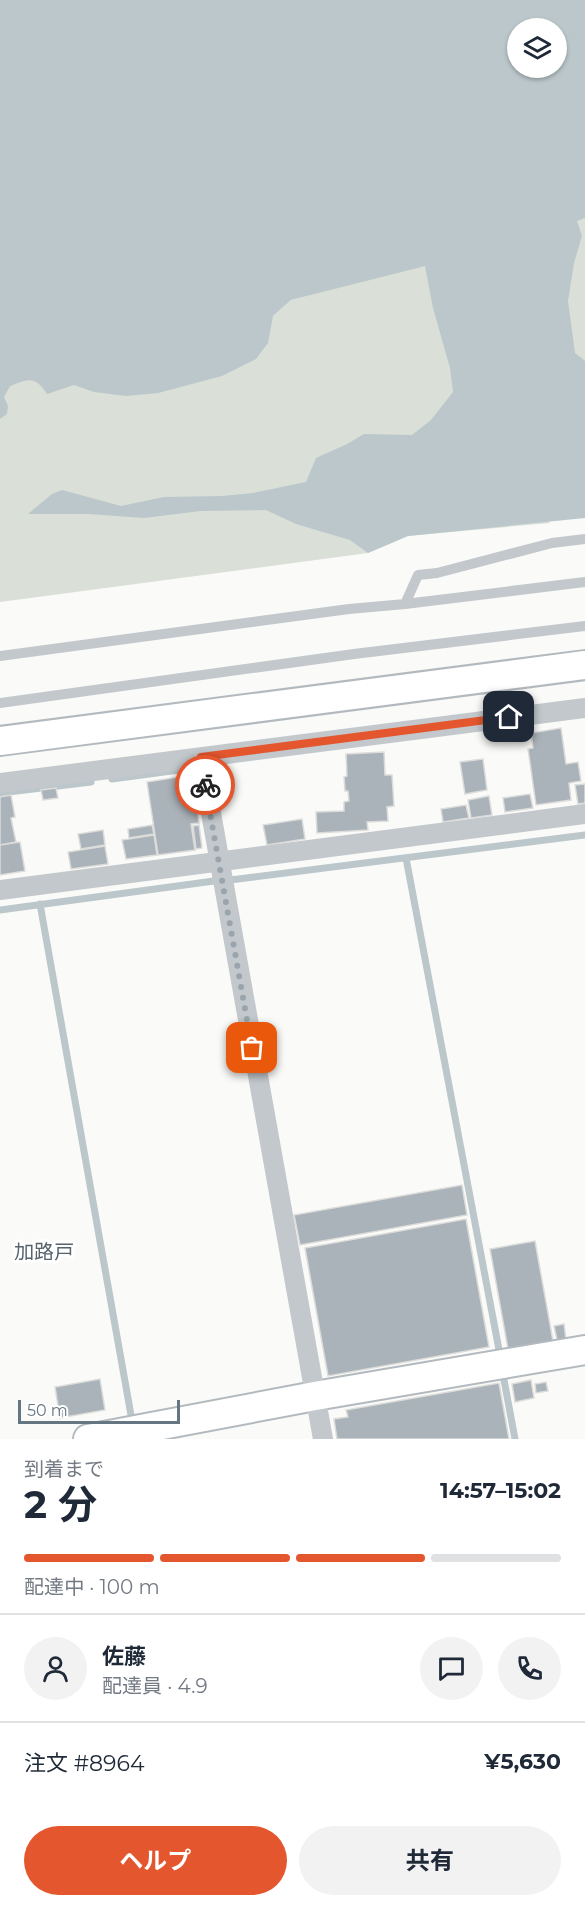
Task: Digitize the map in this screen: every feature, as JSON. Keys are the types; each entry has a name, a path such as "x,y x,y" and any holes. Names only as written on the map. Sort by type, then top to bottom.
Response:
{"street":[{"path":"0,741 585,666"},
{"path":"0,783 585,708"},
{"path":"201,757 323,1439"},
{"path":"0,890 585,814"},
{"path":"88,1439 315,1396 585,1350"}],"lane":[{"path":"405,604 418,575 437,573 552,543 585,539"},
{"path":"0,656 350,609 585,582"},
{"path":"0,703 354,654 585,626"}],"shaded area":[{"path":"0,0 585,0 585,218 577,221 582,236 574,263 568,301 575,353 585,361 585,518 408,536 368,553 350,540 296,524 266,510 200,511 144,518 89,514 28,514 52,494 62,490 121,506 164,497 253,493 306,482 316,458 364,434 412,435 431,420 453,392 450,368 433,308 425,266 291,300 273,316 268,343 256,359 222,376 158,393 126,396 94,392 74,385 47,394 35,381 26,380 10,386 4,397 8,406 7,414 0,419"},
{"path":"585,218 585,409 546,229"},
{"path":"425,265 550,523 408,536 368,553 0,602 0,389 28,379 273,316 291,300"}],"building":[{"path":"561,728 566,764 578,762 581,781 569,783 571,800 536,805 528,749 533,748 531,733"},
{"path":"384,752 385,775 392,775 394,806 387,807 388,821 367,822 368,830 317,833 316,812 344,811 344,802 349,801 348,791 345,791 344,777 347,776 346,754"},
{"path":"483,759 487,790 465,794 460,762"},
{"path":"184,776 187,798 196,797 199,823 191,824 195,850 158,855 147,782"},
{"path":"585,784 585,803 578,804 575,785"},
{"path":"56,788 58,798 43,800 41,790"},
{"path":"530,794 533,808 505,812 503,798"},
{"path":"11,795 15,817 11,818 16,842 0,845 0,797"},
{"path":"489,796 492,815 471,818 468,800"},
{"path":"466,805 469,818 443,822 441,809"},
{"path":"302,819 305,839 267,845 263,825"},
{"path":"152,825 154,834 129,838 128,829"},
{"path":"199,825 202,848 196,849 193,826"},
{"path":"103,830 105,845 81,849 78,834"},
{"path":"154,835 157,855 126,859 122,840"},
{"path":"20,842 25,871 0,875 0,845"},
{"path":"105,846 108,864 71,869 68,852"},
{"path":"462,1185 467,1215 300,1245 294,1215"},
{"path":"466,1219 489,1347 328,1376 305,1248"},
{"path":"535,1241 553,1341 508,1349 490,1249"},
{"path":"564,1324 566,1339 557,1340 554,1326"},
{"path":"100,1379 105,1410 60,1418 55,1387"},
{"path":"531,1380 534,1398 515,1402 512,1384"},
{"path":"546,1382 548,1391 536,1393 535,1384"},
{"path":"499,1383 509,1439 337,1439 334,1419 348,1417 346,1410"}],"waterway":[{"path":"112,779 194,768"},
{"path":"0,793 91,782"},
{"path":"230,880 585,835"},
{"path":"406,858 500,1355"},
{"path":"0,910 214,881"},
{"path":"40,904 131,1415"},
{"path":"504,1380 515,1439"}],"way so far":[{"path":"205,785 252,1048"}],"district":[{"name":"加路戸","path":"44,1252"}],"route":[{"path":"205,785 201,757 509,717"}]}
